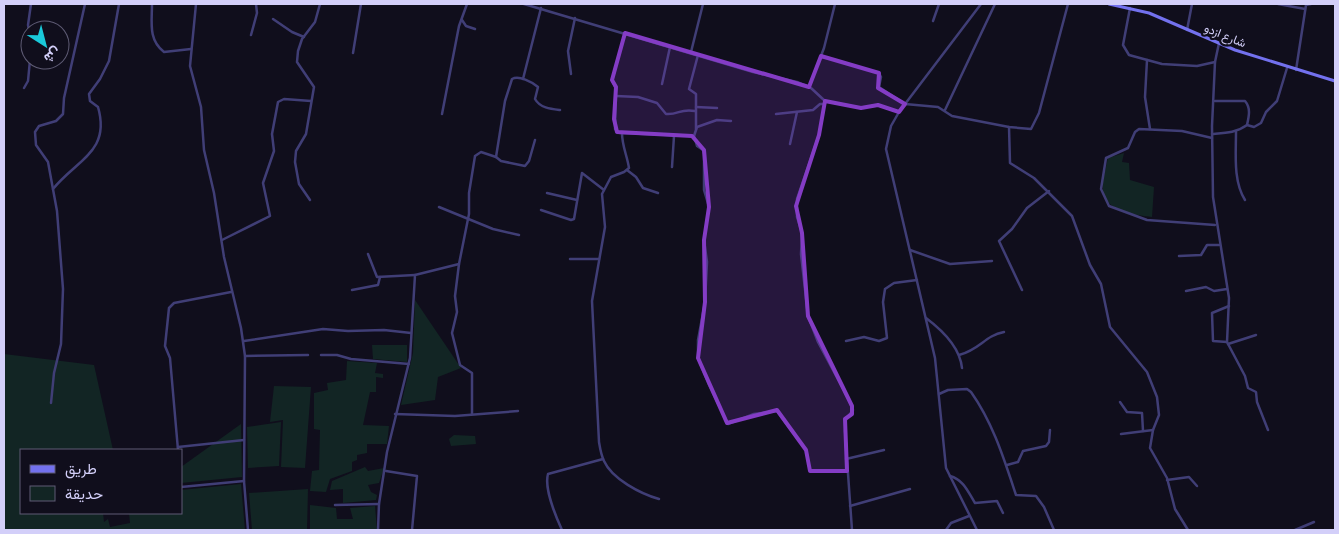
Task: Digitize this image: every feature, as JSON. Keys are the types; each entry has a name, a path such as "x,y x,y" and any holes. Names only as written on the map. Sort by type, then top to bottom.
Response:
{"street":[{"path":"29,20 32,4"},
{"path":"51,403 54,373 61,344 64,289 53,189 48,162 36,144 35,132 39,126 56,121 63,114 64,98 85,4"},
{"path":"53,189 65,174 88,157 100,133 98,108 90,101 89,94 100,79 108,61 119,4"},
{"path":"152,4 152,35 164,52 191,49"},
{"path":"196,4 190,66 201,107 203,143 231,292 244,341 244,481 248,530"},
{"path":"251,35 257,13 256,4"},
{"path":"310,200 297,180 295,162 296,151 306,134 312,82 297,62 298,51 304,37 315,22 320,4"},
{"path":"353,53 360,4"},
{"path":"442,114 459,26 466,4"},
{"path":"524,4 809,87 824,103"},
{"path":"691,52 703,4"},
{"path":"809,87 821,56 835,4"},
{"path":"933,21 938,4"},
{"path":"977,530 950,476 943,452 935,358 886,149 891,126 899,112 981,4"},
{"path":"945,110 995,4"},
{"path":"821,56 878,73 881,77 879,87 905,104 924,104 945,110 948,115 1029,129 1034,127 1068,4"},
{"name":"شارع ازدو","path":"1109,4 1130,8 1287,68 1335,81"},
{"path":"1187,30 1192,4"},
{"path":"1278,4 1305,6 1311,4"},
{"path":"1296,70 1305,6"},
{"path":"523,79 541,8"},
{"path":"1130,8 1123,49 1129,55 1162,64 1191,66 1215,62"},
{"path":"571,74 568,51 575,18"},
{"path":"273,19 290,31 304,37"},
{"path":"462,20 466,26 475,29"},
{"path":"625,34 612,80 616,96 615,129 622,133 694,136"},
{"path":"1219,43 1215,62 1211,169 1215,225 1229,306 1228,343 1246,376 1248,388 1256,392 1257,402 1268,430"},
{"path":"662,84 670,47"},
{"path":"698,55 689,89 696,94 696,129 694,136 695,143 704,154 704,190 709,208 704,240 707,262 706,302 698,340 698,358 728,424 754,414 777,411 806,450 810,471 847,471"},
{"path":"1146,60 1145,98 1150,129"},
{"path":"1215,225 1140,218 1114,210 1105,202 1101,188 1106,158 1128,148 1136,130 1182,131 1212,136 1236,132 1247,125 1254,127 1261,123 1266,112 1276,104 1287,68"},
{"path":"24,88 28,81 29,70"},
{"path":"496,157 509,86 513,77 523,79 538,87 535,99 537,103 548,109 560,110"},
{"path":"616,96 638,97 657,102 666,114 672,115 684,109 717,108"},
{"path":"222,240 270,216 263,183 274,150 272,134 278,102 284,99 311,102"},
{"path":"1214,101 1245,101 1249,107 1247,125"},
{"path":"776,114 813,110 824,103 862,108 878,105 899,112"},
{"path":"824,103 819,135 796,206 802,233 801,254 808,316 818,342 852,406 852,414 845,421 852,530"},
{"path":"790,144 797,112"},
{"path":"696,129 717,120 731,120"},
{"path":"1009,127 1010,163 1027,173 1048,191 1075,221 1090,265 1101,284 1110,327 1147,372 1157,397 1159,409 1150,448 1168,480 1176,509 1188,530"},
{"path":"1236,132 1235,156 1238,184 1245,200"},
{"path":"622,133 622,148 627,158 627,170"},
{"path":"672,167 674,136"},
{"path":"472,414 472,372 460,365 452,333 456,312 455,296 459,264 468,219 469,193 475,156 481,152 496,157 501,161 525,166 529,161 535,140"},
{"path":"627,170 611,177 601,200 605,227 592,301 599,442 602,459 617,476 641,492 659,499"},
{"path":"627,170 636,177 643,188 658,193"},
{"path":"541,210 572,220 582,173 604,190"},
{"path":"1022,290 999,241 1012,229 1027,208 1048,191"},
{"path":"547,193 577,200"},
{"path":"439,208 493,229 519,235"},
{"path":"1178,256 1201,254 1207,245 1219,245"},
{"path":"910,250 950,264 992,262"},
{"path":"368,254 375,275 380,277 415,275 459,264"},
{"path":"570,258 599,259"},
{"path":"378,530 379,504 396,414 409,364 415,275"},
{"path":"352,290 378,285 380,277"},
{"path":"846,341 864,336 880,341 886,338 883,302 885,289 894,283 917,280"},
{"path":"1186,291 1206,287 1214,291 1227,290"},
{"path":"231,292 174,304 169,308 165,346 170,358 178,449 244,440"},
{"path":"1229,306 1212,313 1210,320 1213,341 1228,343 1256,335"},
{"path":"926,318 942,333 959,355 962,368"},
{"path":"244,341 323,329 348,331 384,330 412,333"},
{"path":"959,355 975,350 993,334 1004,332"},
{"path":"245,356 308,355"},
{"path":"321,355 337,355 351,359 409,364"},
{"path":"939,394 958,388 967,389 971,392 989,421 1016,495 1036,496 1044,507 1054,530"},
{"path":"1120,402 1127,412 1142,414 1143,431"},
{"path":"396,414 455,416 518,411"},
{"path":"1006,465 1018,462 1024,451 1046,446 1049,442 1050,430"},
{"path":"1121,434 1153,430"},
{"path":"846,458 884,450"},
{"path":"562,530 552,502 547,478 548,474 602,459"},
{"path":"386,471 417,476 412,530"},
{"path":"950,476 959,480 965,486 975,503 997,501 1002,513"},
{"path":"1168,480 1189,477 1195,481 1197,486"},
{"path":"182,487 244,481"},
{"path":"850,506 910,489"},
{"path":"335,506 379,504"},
{"path":"946,530 951,523 970,516"},
{"path":"1295,530 1314,522"}],"highlighted area":[{"path":"625,33 809,87 821,56 879,73 878,88 905,104 899,112 878,105 861,108 825,101 819,135 796,206 802,233 808,316 852,406 852,414 845,419 847,471 810,471 806,450 777,410 727,423 698,358 705,302 704,240 709,207 704,150 692,136 617,132 614,119 616,87 612,80"}],"green space":[{"path":"1124,153 1122,162 1129,163 1130,180 1154,187 1152,217 1122,211 1109,203 1105,197 1103,182 1108,158"},
{"path":"415,300 461,368 438,377 435,400 401,405 413,353"},
{"path":"372,345 407,345 407,362 373,359"},
{"path":"4,354 94,365 113,449 20,449 20,514 103,514 104,522 108,519 110,527 130,523 129,514 182,514 182,490 241,484 245,530 4,530"},
{"path":"347,361 377,363 375,373 383,374 383,378 376,377 376,392 370,392 363,425 389,426 387,444 367,444 367,453 357,455 357,460 352,462 352,471 330,479 326,492 310,491 312,471 319,470 320,430 314,429 314,393 328,390 327,383 346,380"},
{"path":"274,386 311,387 305,468 281,467 283,420 270,422"},
{"path":"281,422 279,466 248,468 247,427"},
{"path":"241,424 242,477 182,483 182,466"},
{"path":"454,435 475,436 476,444 451,446 449,439"},
{"path":"365,467 368,471 384,468 379,483 368,485 371,492 377,495 376,500 343,503 343,489 330,490 332,481"},
{"path":"308,489 307,530 252,530 249,493"},
{"path":"310,505 336,508 337,519 353,519 350,508 375,506 377,530 310,530"}]}
